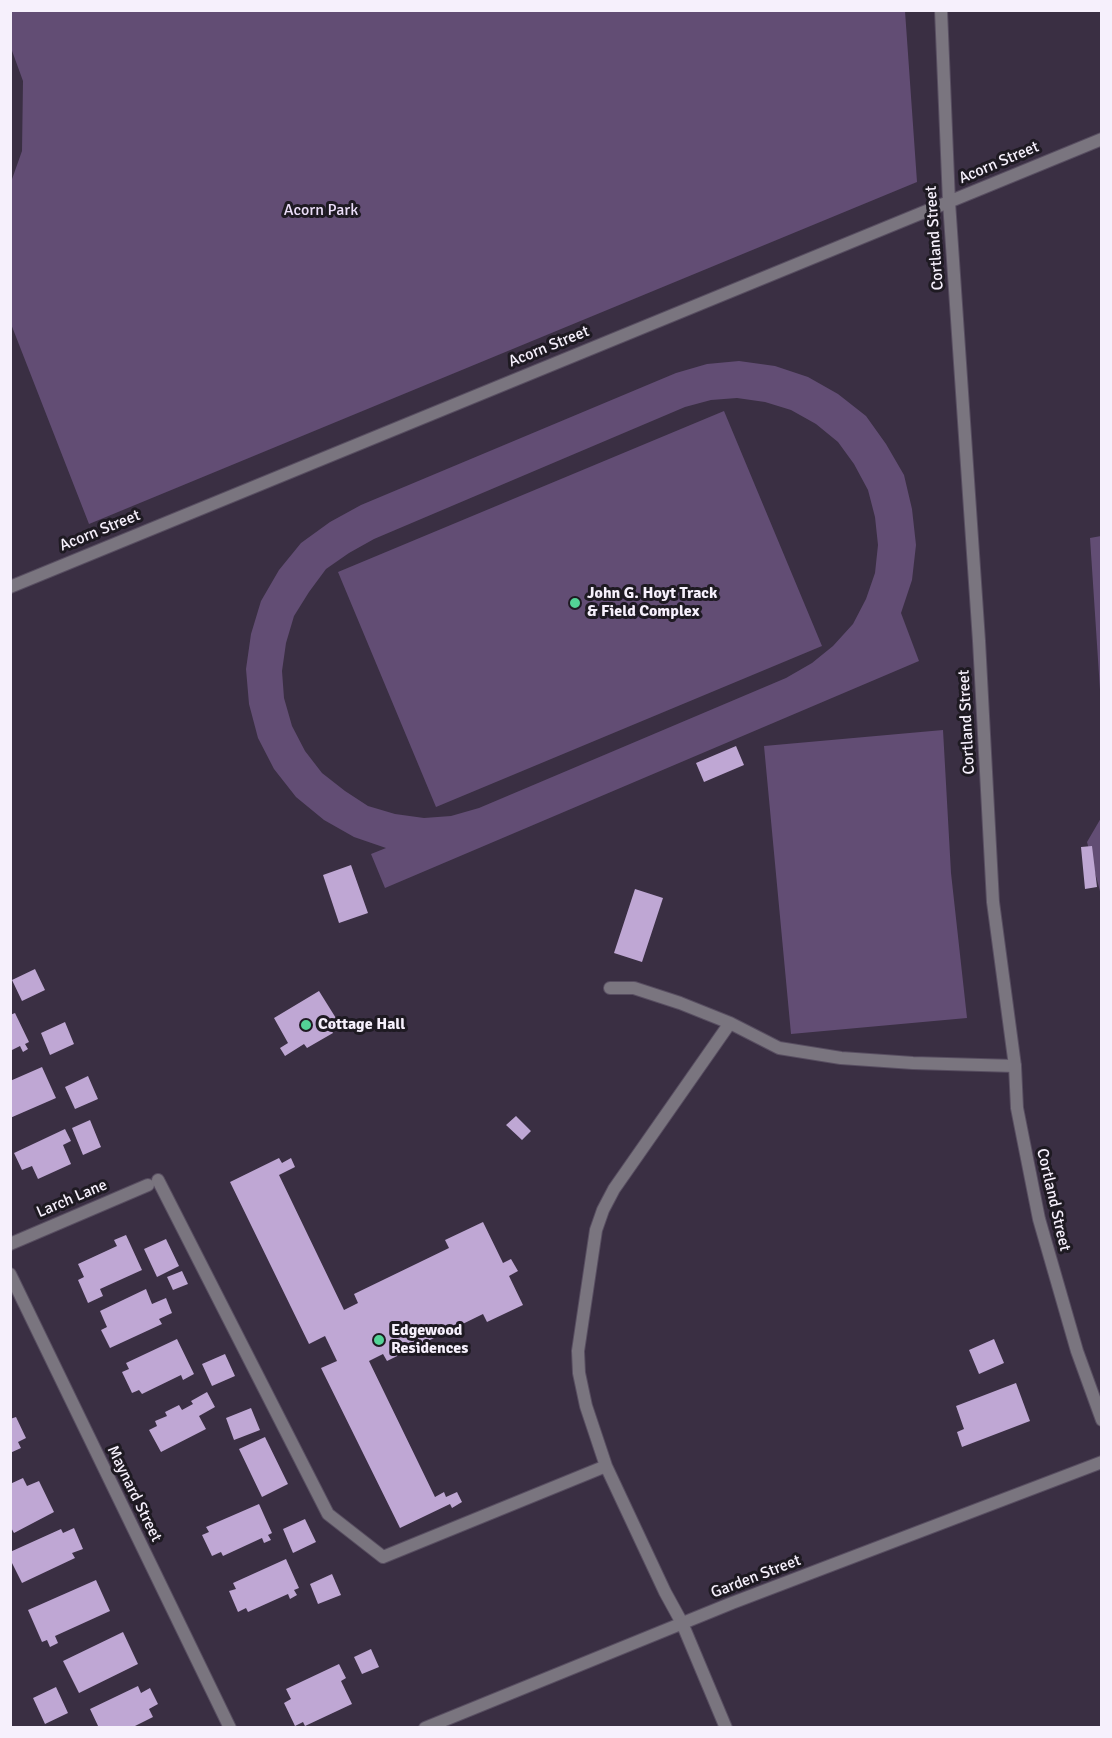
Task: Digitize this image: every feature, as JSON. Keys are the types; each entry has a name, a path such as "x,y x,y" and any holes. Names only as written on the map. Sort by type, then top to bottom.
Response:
{"street":[{"name":"Cortland Street","path":"941,10 949,202 979,640 993,902 1015,1066 1017,1108 1039,1219 1077,1351 1101,1420"},
{"name":"Acorn Street","path":"10,586 1101,139"},
{"path":"610,988 634,988 680,1003 730,1023 778,1048 831,1057 913,1064 1015,1066"},
{"path":"726,1728 682,1623 606,1466 586,1406 579,1373 578,1351 597,1230 614,1189 730,1023"},
{"name":"Larch Lane","path":"10,1244 153,1182 328,1514 384,1557 606,1466"},
{"name":"Maynard Street","path":"10,1274 230,1728"},
{"name":"Garden Street","path":"425,1728 682,1623 1101,1462"}],"green space":[{"name":"Acorn Park","path":"11,10 905,11 917,182 89,524 11,324 11,182 22,151 23,81 11,48"},
{"path":"739,361 775,366 808,377 838,394 866,416 886,444 904,475 912,509 916,545 912,580 901,613 919,661 385,888 371,854 386,848 354,837 324,820 296,797 274,769 258,738 249,704 246,669 251,634 261,601 279,570 301,543 330,522 361,505 676,373 707,364","holes":["737,398 765,402 791,410 816,424 838,442 854,464 868,490 875,517 878,545 875,573 866,599 853,624 833,646 812,663 786,678 479,808 451,816 424,818 395,814 368,806 322,773 305,751 292,726 284,698 282,671 286,643 294,616 326,569 374,539 685,407 711,400"]},
{"path":"724,411 822,646 436,807 338,572"},
{"path":"1102,536 1101,705 1090,538"},
{"path":"943,730 951,873 967,1018 791,1034 764,746"},
{"path":"1101,818 1101,895 1087,842"}],"building":[{"path":"736,746 744,765 704,782 696,763"},
{"path":"1092,846 1097,887 1085,889 1081,847"},
{"path":"351,865 368,913 339,923 323,875"},
{"path":"635,889 663,898 642,962 614,953"},
{"path":"35,969 45,990 22,1001 12,980"},
{"name":"Cottage Hall","path":"319,991 339,1023 330,1028 333,1033 307,1048 304,1044 285,1056 280,1048 288,1043 274,1018"},
{"path":"15,1013 29,1042 25,1044 28,1049 23,1052 20,1046 10,1051 10,1015"},
{"path":"65,1022 74,1044 50,1055 41,1033"},
{"path":"42,1067 56,1098 10,1118 10,1081"},
{"path":"88,1076 98,1099 75,1109 65,1087"},
{"path":"516,1116 531,1131 522,1140 506,1125"},
{"path":"90,1120 101,1147 83,1155 72,1128"},
{"path":"65,1129 71,1141 63,1145 71,1164 38,1179 32,1166 22,1170 14,1153"},
{"name":"Edgewood Residences","path":"279,1158 282,1163 291,1158 295,1167 279,1175 344,1310 358,1303 354,1294 449,1248 445,1240 483,1222 503,1263 511,1259 518,1271 509,1276 523,1305 487,1322 483,1314 387,1361 383,1354 369,1361 435,1497 444,1492 446,1497 457,1492 462,1502 452,1508 450,1504 400,1528 321,1368 337,1361 325,1336 309,1344 230,1182"},
{"path":"126,1235 142,1270 100,1289 103,1296 88,1303 78,1280 84,1277 78,1264 117,1246 114,1240"},
{"path":"166,1239 179,1266 157,1277 144,1249"},
{"path":"182,1271 188,1284 173,1290 167,1277"},
{"path":"146,1289 152,1304 166,1298 172,1313 159,1319 162,1324 110,1348 101,1330 107,1327 100,1311"},
{"path":"177,1339 194,1374 183,1380 181,1375 142,1394 139,1390 132,1393 122,1372 129,1369 126,1363"},
{"path":"994,1339 1004,1363 979,1374 969,1350"},
{"path":"225,1354 235,1376 212,1386 202,1364"},
{"path":"1016,1383 1030,1421 962,1447 957,1432 964,1429 956,1406"},
{"path":"207,1392 215,1407 199,1416 206,1429 161,1452 149,1430 157,1426 155,1421 167,1416 165,1412 179,1405 182,1410 193,1404 191,1401"},
{"path":"251,1408 260,1430 234,1440 226,1418"},
{"path":"16,1417 26,1438 18,1442 21,1448 10,1453 10,1419"},
{"path":"265,1437 288,1484 262,1497 239,1449"},
{"path":"23,1478 27,1486 39,1481 54,1512 14,1533 10,1526 10,1484"},
{"path":"259,1504 272,1533 268,1535 271,1540 264,1543 262,1538 223,1556 221,1552 212,1556 202,1535 209,1532 206,1527"},
{"path":"305,1519 316,1542 293,1553 283,1529"},
{"path":"74,1528 83,1549 72,1553 75,1558 22,1583 10,1559 10,1552 61,1529 63,1533"},
{"path":"286,1559 299,1588 294,1590 297,1595 290,1599 288,1594 248,1612 246,1608 238,1612 229,1591 236,1589 233,1583"},
{"path":"332,1574 341,1595 318,1604 310,1584"},
{"path":"96,1580 110,1611 55,1636 58,1643 50,1647 47,1640 42,1642 28,1610"},
{"path":"123,1632 138,1664 79,1693 63,1661"},
{"path":"371,1649 379,1667 362,1674 354,1657"},
{"path":"339,1664 346,1678 341,1681 352,1704 305,1726 303,1722 295,1726 284,1703 291,1699 286,1689"},
{"path":"138,1686 141,1693 150,1688 158,1704 149,1709 153,1717 131,1728 99,1728 90,1709"},
{"path":"56,1687 68,1713 45,1724 33,1698"}],"place":[{"name":"John G. Hoyt Track & Field Complex","path":"575,603"},
{"name":"Cottage Hall","path":"306,1025"},
{"name":"Edgewood Residences","path":"379,1340"}]}
